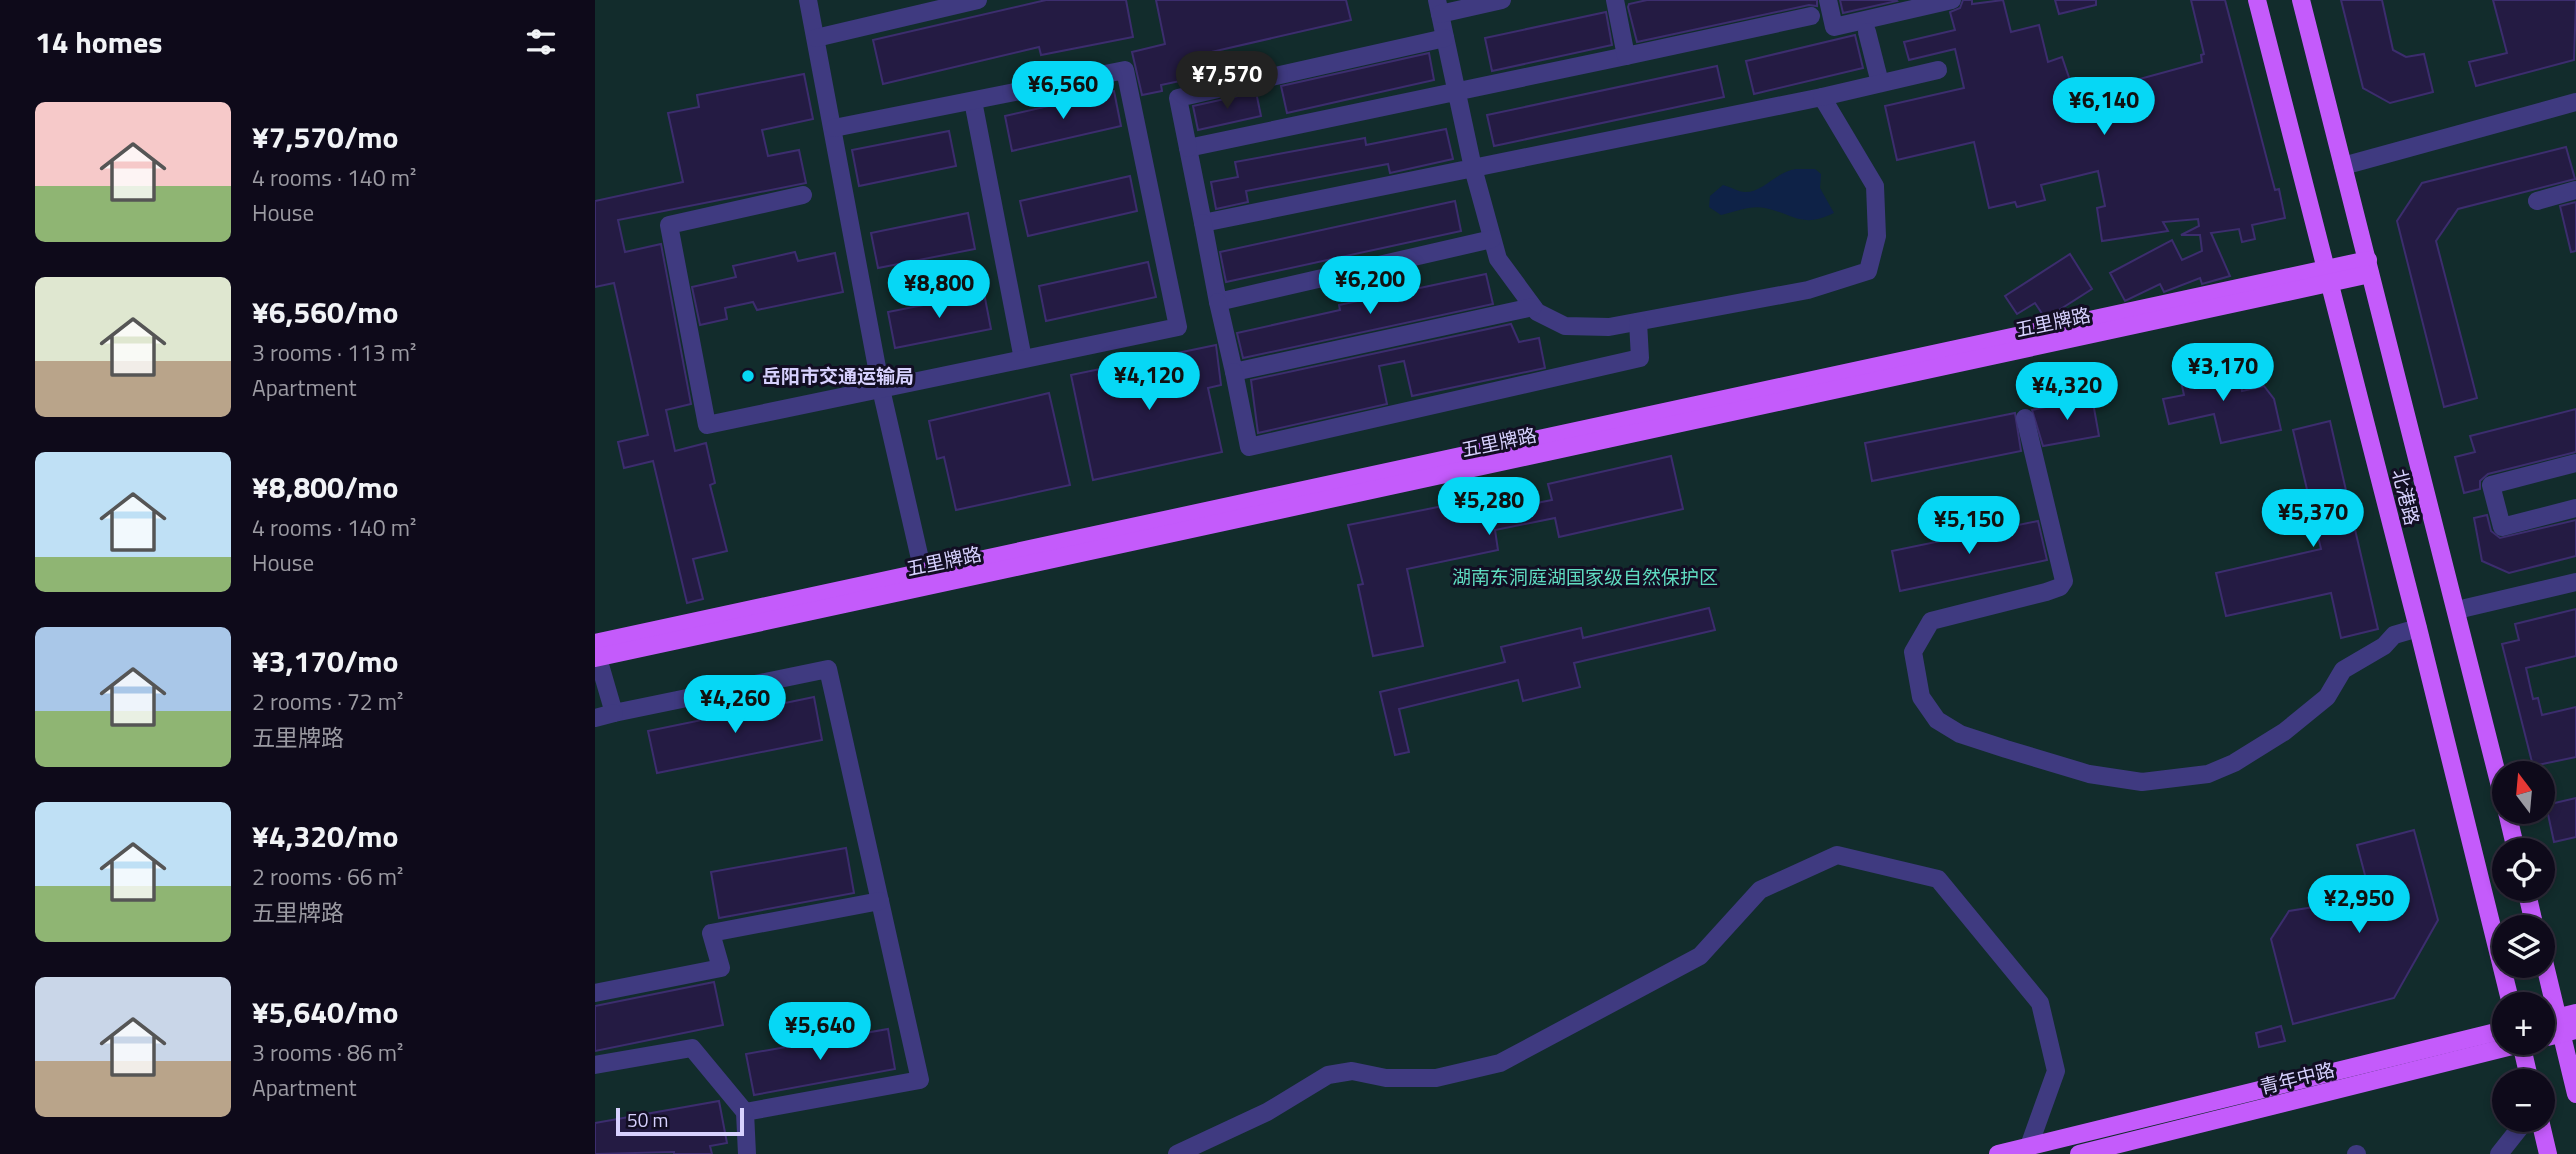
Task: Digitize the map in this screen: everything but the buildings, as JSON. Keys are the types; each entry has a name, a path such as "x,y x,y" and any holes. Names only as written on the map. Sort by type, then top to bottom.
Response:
{"main road":[{"name":"北港路","path":"2257,0 2419,628 2508,992"},
{"name":"北港路","path":"2301,0 2494,761"},
{"name":"五里牌路","path":"596,653 2369,267"},
{"name":"五里牌路","path":"596,653 923,572 2328,277"},
{"path":"2548,978 2576,1094"},
{"path":"2559,1026 2576,1013"},
{"path":"1998,1154 2492,1033"},
{"name":"青年中路","path":"2079,1154 2130,1148 2492,1051"},
{"path":"2543,1132 2548,1154"}],"street":[{"path":"808,0 881,389 923,572"},
{"path":"816,38 978,0"},
{"path":"1502,0 1438,7 1473,168 1498,259 1533,307 1565,326 1609,327 1638,322 1808,290 1868,271 1877,236 1875,186 1822,97"},
{"path":"1615,0 1626,56"},
{"path":"1828,0 1834,27 1952,0"},
{"path":"1188,148 1811,16"},
{"path":"1867,32 1880,83"},
{"path":"1445,38 1178,97 1249,447 1640,358 1638,322"},
{"path":"803,195 669,225 707,425 1178,327 1125,70 834,128"},
{"path":"1203,223 1822,97 1938,70"},
{"path":"973,101 1023,359"},
{"path":"2343,166 2576,102"},
{"path":"2537,201 2576,190"},
{"path":"1219,302 1492,239"},
{"path":"1234,372 1533,307"},
{"path":"2025,418 2064,581 2060,587 2046,592 1931,621 1913,652 1921,697 1937,720 1960,734 2089,774 2142,782 2208,774 2234,763 2284,732 2327,697 2343,670 2384,646 2394,635 2419,628"},
{"path":"2576,463 2491,485 2502,527 2576,508"},
{"path":"2457,610 2576,582"},
{"path":"596,653 614,713"},
{"path":"595,718 828,669 920,1080 745,1112"},
{"path":"1177,1154 1267,1112 1328,1075 1352,1071 1386,1078 1436,1078 1500,1063 1699,956 1760,891 1837,855 1938,879 2040,1003 2056,1071 2029,1146"},
{"path":"595,992 721,968 711,933 880,901"},
{"path":"595,1065 692,1048 745,1112 747,1154"},
{"path":"2506,1151 2518,1132"}],"green space":[{"name":"湖南东洞庭湖国家级自然保护区","path":"595,0 2576,0 2576,1154 595,1154"}],"water":[{"path":"1796,169 1815,169 1821,174 1820,188 1834,213 1823,218 1805,220 1760,207 1721,215 1709,207 1710,196 1723,185 1742,192 1752,191"}],"place":[{"name":"岳阳市交通运输局","path":"748,376"}]}
